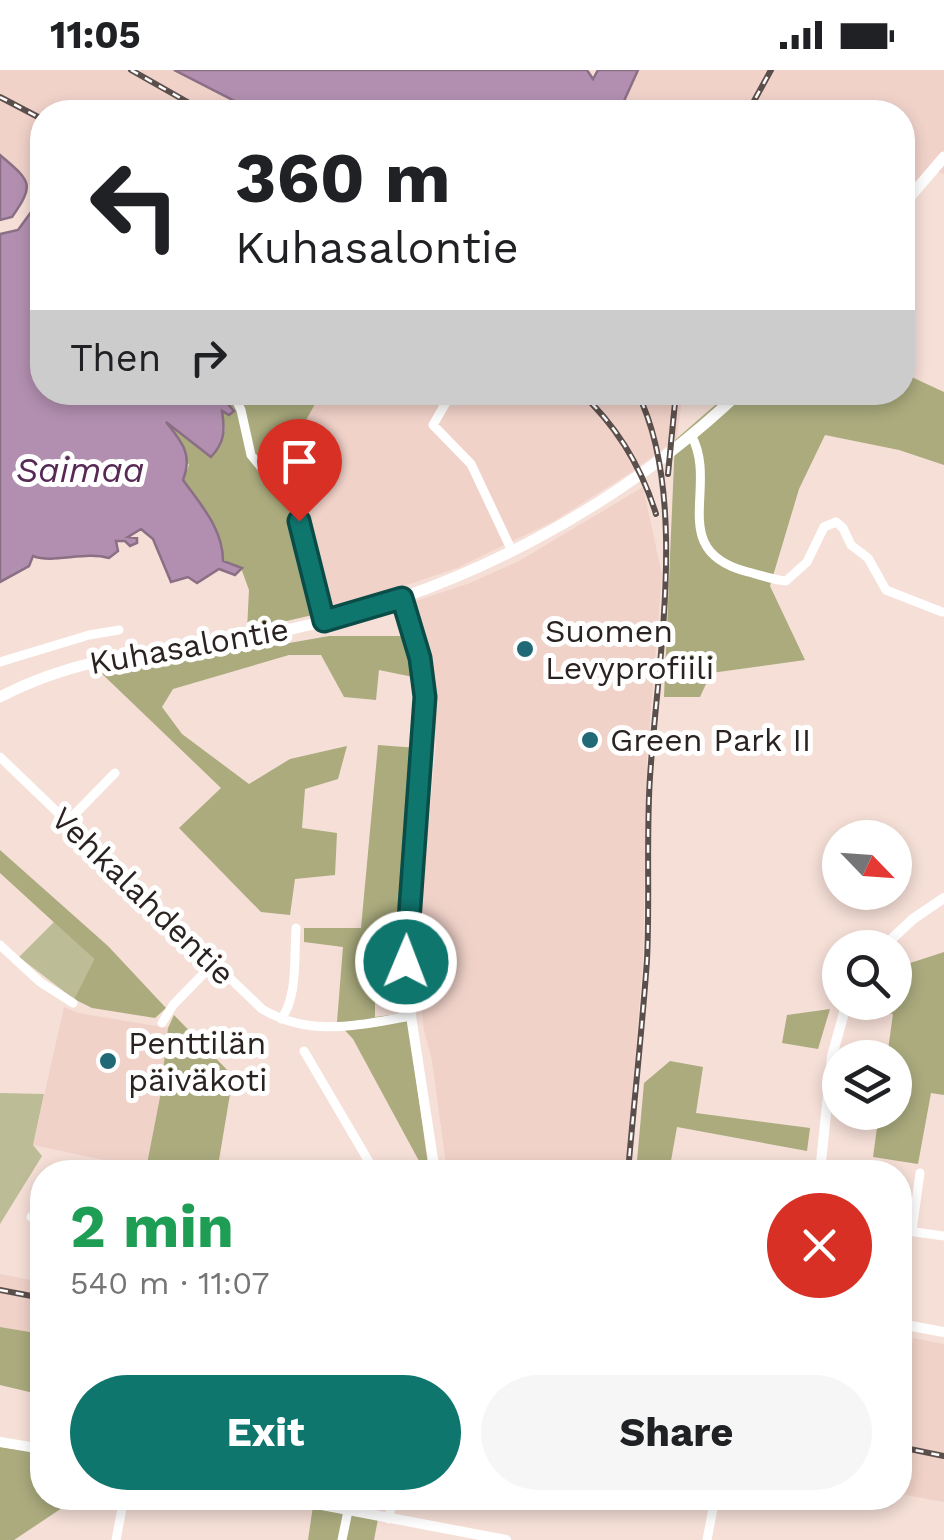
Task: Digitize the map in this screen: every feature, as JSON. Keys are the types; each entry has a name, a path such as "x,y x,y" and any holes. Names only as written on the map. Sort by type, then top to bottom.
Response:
{"main road":[{"path":"915,191 944,157"},
{"name":"Kuhasalontie","path":"0,697 59,670 96,660 324,621 402,598 464,574 612,494 725,405"}],"street":[{"path":"238,405 252,454 299,521 324,621"},
{"path":"445,405 433,425 470,464 512,551"},
{"path":"691,435 702,463 700,530 705,546 718,561 786,581 806,562 828,523 836,522 850,544 868,558 886,590 942,612"},
{"path":"402,598 420,658 425,697 406,942 412,1016 433,1160"},
{"path":"0,662 89,635 120,630"},
{"name":"Vehkalahdentie","path":"0,758 262,1009 281,1020 326,1029 412,1016"},
{"path":"67,822 114,773"},
{"path":"901,930 944,898"},
{"path":"281,1020 291,992 296,928"},
{"path":"0,945 40,982 73,1003"},
{"path":"162,1023 214,964"},
{"path":"821,1160 832,1056 842,1020"},
{"path":"304,1051 369,1160"},
{"path":"920,1173 912,1231 944,1236"},
{"path":"912,1326 944,1332"},
{"path":"0,1442 30,1447"},
{"path":"116,1540 122,1510"},
{"path":"343,1510 506,1540"},
{"path":"389,1520 390,1510"},
{"path":"707,1540 713,1510"},
{"path":"342,1540 348,1511"}],"shaded area":[{"path":"0,70 174,70 233,100 30,100 29,185 0,155"},
{"path":"638,70 944,70 944,174 928,170 915,186 915,100 624,100"},
{"path":"314,405 681,405 677,438 554,521 457,568 330,611 275,477"},
{"path":"643,487 662,575 647,758 643,959 627,1160 445,1160 416,952 423,837 429,821 436,743 432,671 416,601 519,561"},
{"name":"Penttilän päiväkoti","path":"64,1007 78,1013 168,1028 148,1160 104,1160 33,1145"},
{"path":"0,1274 30,1280 30,1332 0,1327"},
{"path":"913,1338 944,1344 944,1502 912,1496"}],"green space":[{"path":"915,379 944,392 944,465 899,450 825,435 799,489 770,586 805,660 711,673 700,697 664,697 675,440 715,405 915,405"},
{"path":"220,405 314,405 275,477 295,500 305,521 330,611 247,630 249,590 241,568 223,561 215,528 183,480 189,465 165,422 220,447 225,429"},
{"path":"329,636 410,636 418,678 379,670 376,700 344,697 321,655 289,655 173,689 162,707 182,734 249,784 290,759 347,746 338,779 305,789 302,828 337,833 335,875 295,879 290,915 261,912 179,828 221,788 98,670"},
{"path":"378,745 418,748 401,964 375,963 375,1017 407,1013 427,1160 419,1160 353,1039 337,1022 343,947 304,942 304,928 361,928"},
{"path":"0,850 108,946 166,1008 155,1018 92,1008 74,999 94,959 0,873"},
{"path":"54,922 94,959 74,999 19,957"},
{"path":"944,952 944,1095 931,1093 918,1164 912,1160 873,1157 877,1130 912,1130 912,1040 889,1040 892,1020 912,1020 912,962"},
{"path":"822,1010 822,1020 827,1020 818,1049 782,1043 787,1015"},
{"path":"174,1015 233,1076 219,1160 148,1160 168,1028"},
{"path":"670,1061 703,1067 696,1113 810,1128 807,1151 677,1127 671,1160 637,1160 644,1083"},
{"path":"0,1093 44,1094 33,1145 42,1156 40,1160 30,1160 30,1175 0,1224"},
{"path":"0,1327 30,1332 30,1392 0,1385"},
{"path":"0,1447 30,1451 30,1510 59,1510 14,1540 0,1540"},
{"path":"312,1510 378,1519 374,1540 308,1540"}],"water":[{"path":"174,70 587,70 593,79 598,70 638,70 624,100 233,100"},
{"path":"0,155 23,177 27,189 12,217 0,220"},
{"name":"Saimaa","path":"30,214 30,405 229,405 234,411 229,415 222,411 223,436 211,457 166,422 184,449 187,463 183,480 215,528 223,561 242,568 235,575 219,569 197,583 188,577 171,582 153,539 141,529 128,537 137,538 137,543 130,546 125,541 116,541 118,551 109,558 33,556 29,566 0,582 0,234 18,230"}],"railway":[{"path":"131,70 184,100"},
{"path":"755,100 771,70"},
{"path":"0,97 30,113"},
{"path":"592,405 626,448 656,514"},
{"path":"629,1160 647,960 649,800 666,581 662,480 653,433 642,405"},
{"path":"668,474 675,405"},
{"path":"0,1290 30,1296"},
{"path":"912,1449 944,1456"}],"place":[{"name":"Suomen Levyprofiili","path":"525,649"},
{"name":"Green Park II","path":"590,740"},
{"name":"Penttilän päiväkoti","path":"108,1061"}],"route":[{"path":"299,521 324,621 402,598 420,658 425,716 406,962"}]}
